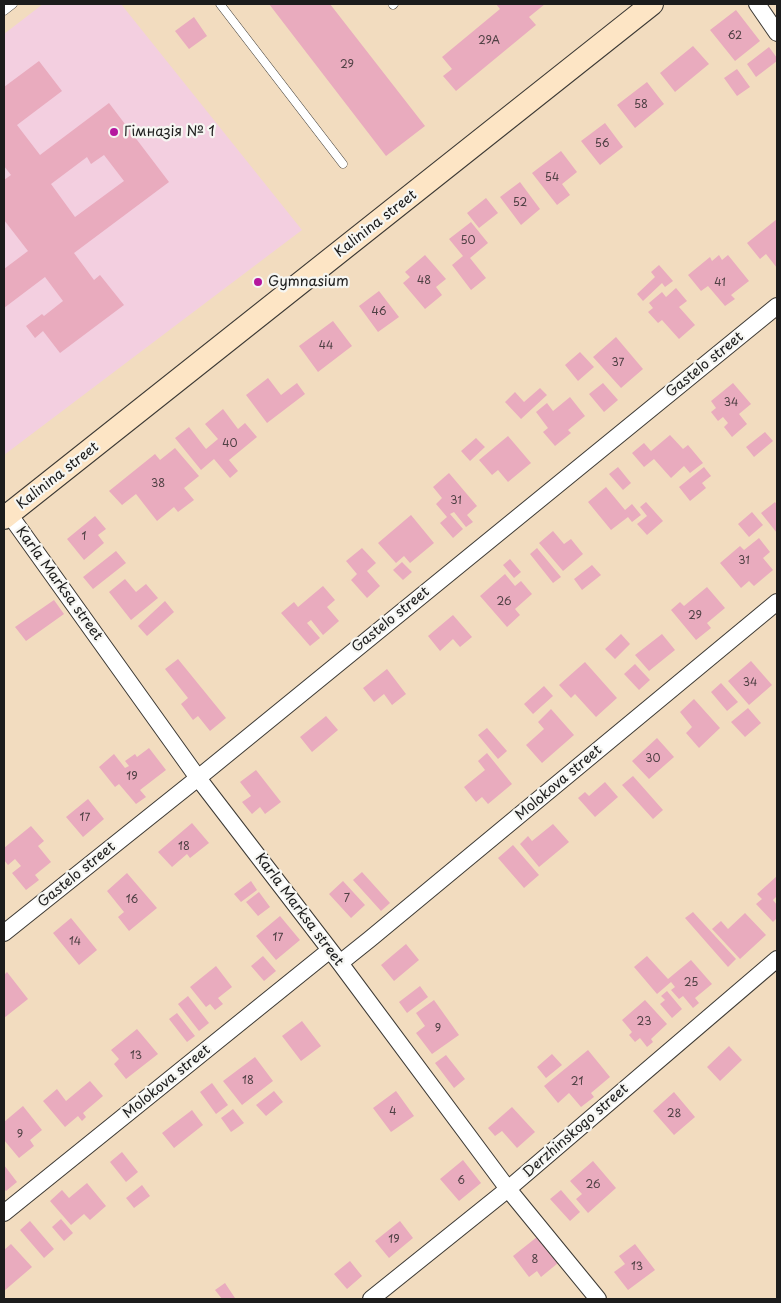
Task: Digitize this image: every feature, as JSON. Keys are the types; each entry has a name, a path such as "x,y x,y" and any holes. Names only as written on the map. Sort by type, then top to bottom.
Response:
{"main road":[{"name":"Kalinina street","path":"6,516 652,4"}],"street":[{"path":"757,4 777,33"},
{"name":"Gastelo street","path":"4,933 198,778 777,306"},
{"name":"Karla Marksa street","path":"6,516 198,778 335,956 508,1189 598,1299"},
{"name":"Molokova street","path":"4,1213 335,956 370,939 777,602"},
{"name":"Derzhinskogo street","path":"372,1299 508,1189 777,959"}],"lane":[{"path":"4,11 13,4"},
{"path":"220,4 343,164"}],"shaded area":[{"name":"Гімназія № 1","path":"43,4 121,4 302,230 4,455 4,34"}],"building":[{"path":"269,4 330,4 425,126 386,156"},
{"path":"496,4 545,4 529,17 536,25 456,91 443,76 452,69 442,57 500,9"},
{"path":"736,10 760,41 735,61 710,30"},
{"path":"194,17 207,36 189,49 175,31"},
{"path":"693,46 709,64 675,92 660,73"},
{"path":"769,47 777,61 756,77 747,64"},
{"path":"39,61 62,91 17,125 40,155 109,103 169,182 74,253 94,280 100,275 124,305 60,353 43,331 35,338 26,326 42,314 44,316 63,301 45,277 4,308 4,269 28,251 4,220 4,180 11,175 4,166 4,87","holes":["104,155 124,181 75,217 51,184 87,157 91,164"]},
{"path":"737,69 750,87 737,96 724,78"},
{"path":"647,82 664,104 635,128 617,105"},
{"path":"605,123 623,147 600,165 581,141"},
{"path":"561,151 577,172 562,184 570,195 557,205 532,173"},
{"path":"520,182 540,209 521,225 500,197"},
{"path":"486,198 498,213 479,228 467,213"},
{"path":"777,219 777,268 766,254 760,259 747,243"},
{"path":"471,222 488,243 470,258 486,278 471,290 452,265 463,256 449,239"},
{"path":"425,255 446,279 436,287 442,295 425,309 403,283 410,277 405,272"},
{"path":"719,255 722,260 728,255 749,281 731,295 735,299 725,306 708,286 701,291 688,275 710,257 712,261"},
{"path":"659,265 673,281 665,287 662,283 643,301 637,294 655,277 651,272"},
{"path":"676,288 687,301 679,307 695,325 679,339 662,320 658,323 648,312 653,308 649,303 662,292 666,297"},
{"path":"379,291 399,317 378,332 359,306"},
{"path":"333,321 352,346 318,372 299,346"},
{"path":"616,337 643,369 621,388 593,357"},
{"path":"580,352 594,367 578,381 565,365"},
{"path":"268,378 281,395 297,383 305,394 267,423 246,395"},
{"path":"603,383 618,400 604,412 589,394"},
{"path":"733,383 751,404 739,414 747,424 732,437 724,427 728,423 723,417 718,421 711,412 716,408 711,401"},
{"path":"540,388 547,395 521,419 505,402 515,392 524,402"},
{"path":"570,397 585,416 568,430 571,433 555,446 543,432 548,428 536,412 547,403 553,411"},
{"path":"223,409 238,429 245,423 257,437 229,460 238,471 230,478 214,459 201,470 175,438 189,427 206,449 218,439 205,424"},
{"path":"765,432 773,441 754,457 746,447"},
{"path":"670,435 683,449 688,445 703,463 690,473 684,466 671,478 654,459 644,467 632,453 644,443 651,451"},
{"path":"508,436 531,463 508,482 498,470 492,475 479,460"},
{"path":"476,438 485,447 470,461 461,451"},
{"path":"175,448 199,476 184,488 194,500 178,512 174,507 157,521 136,494 122,505 109,491 155,454 160,460"},
{"path":"618,467 631,483 623,490 609,474"},
{"path":"704,467 711,476 702,483 706,488 690,501 679,487"},
{"path":"449,473 477,506 467,515 473,522 466,527 454,512 450,514 463,529 453,538 440,523 447,517 436,504 442,498 433,487"},
{"path":"606,487 625,510 632,504 641,515 632,522 628,517 611,530 588,502"},
{"path":"646,502 663,521 647,535 637,524 647,516 640,507"},
{"path":"775,502 777,505 777,533 761,513"},
{"path":"752,512 763,525 749,537 738,524"},
{"path":"411,515 434,543 410,563 404,556 396,563 378,543"},
{"path":"95,516 106,529 98,535 104,543 84,560 67,539"},
{"path":"553,531 564,544 571,539 583,554 563,571 539,543"},
{"path":"759,538 770,552 763,558 773,570 754,586 749,581 741,588 720,563 740,546 744,550"},
{"path":"362,548 376,563 367,571 380,586 367,598 351,580 357,574 346,561"},
{"path":"537,548 561,577 553,583 530,554"},
{"path":"116,551 126,563 93,589 83,577"},
{"path":"510,559 521,572 514,578 503,565"},
{"path":"402,562 412,572 403,580 393,570"},
{"path":"592,565 601,575 582,590 574,579"},
{"path":"505,574 515,586 521,581 532,594 515,609 520,615 507,627 480,596"},
{"path":"125,579 136,592 146,584 158,598 131,620 109,592"},
{"path":"323,586 335,600 327,607 339,621 323,635 311,620 307,623 320,638 310,646 281,613 294,602 298,607"},
{"path":"707,587 725,608 707,623 711,628 696,640 671,610 680,602 684,606"},
{"path":"54,600 64,614 26,641 15,627"},
{"path":"165,601 174,612 147,636 138,626"},
{"path":"453,615 472,637 460,647 453,639 440,651 428,636"},
{"path":"621,634 630,644 615,659 605,649"},
{"path":"662,634 675,650 649,671 635,655"},
{"path":"178,659 226,718 210,731 198,716 193,720 181,704 188,698 165,669"},
{"path":"751,661 772,685 749,705 728,681"},
{"path":"585,662 617,698 596,717 575,694 571,698 559,685"},
{"path":"635,664 650,680 639,690 624,674"},
{"path":"387,669 406,694 392,705 384,694 374,702 363,688"},
{"path":"721,683 738,702 727,711 711,692"},
{"path":"544,686 553,696 533,714 524,704"},
{"path":"694,699 720,728 699,748 686,733 692,727 680,712"},
{"path":"748,708 761,723 745,737 731,722"},
{"path":"551,709 574,735 542,763 526,745 544,729 538,722"},
{"path":"326,716 338,730 312,752 300,737"},
{"path":"487,728 507,751 498,759 478,735"},
{"path":"657,738 674,757 649,779 632,761"},
{"path":"149,748 166,770 140,790 146,797 136,804 119,784 115,787 99,767 114,754 125,768 129,766 125,761 135,754 137,757"},
{"path":"487,753 512,784 488,804 482,797 476,802 464,787 485,770 478,761"},
{"path":"256,770 281,802 265,814 260,807 252,814 242,802 251,796 240,782"},
{"path":"633,776 663,810 653,819 622,785"},
{"path":"605,782 618,797 595,817 578,798 585,792 589,796"},
{"path":"88,799 104,819 83,837 66,817"},
{"path":"192,823 209,843 190,858 187,854 172,867 158,852"},
{"path":"553,824 569,842 539,867 520,844 528,836 532,841"},
{"path":"31,826 44,841 38,846 51,862 35,875 39,880 26,890 12,873 21,866 15,859 8,865 4,860 4,848"},
{"path":"513,845 539,875 524,888 498,858"},
{"path":"362,872 390,903 381,911 353,880"},
{"path":"127,873 157,908 129,931 118,917 124,912 107,891"},
{"path":"777,876 777,896 773,900 777,905 777,918 773,922 756,904 762,899 757,894"},
{"path":"251,881 257,890 241,902 234,894"},
{"path":"343,881 365,905 351,918 329,894"},
{"path":"259,892 270,907 258,916 246,902"},
{"path":"693,912 736,959 728,967 685,918"},
{"path":"745,913 766,935 740,959 712,929 721,921 728,929"},
{"path":"280,916 300,940 276,960 256,936"},
{"path":"71,918 97,950 79,965 53,933"},
{"path":"406,944 419,960 394,981 381,965"},
{"path":"263,956 276,971 264,981 251,966"},
{"path":"647,956 668,979 691,960 712,984 695,998 699,1003 693,1008 683,996 679,999 671,990 675,987 671,982 657,994 634,967"},
{"path":"216,966 232,987 218,998 223,1004 215,1010 210,1004 206,1007 190,987"},
{"path":"7,972 28,999 4,1018 4,975"},
{"path":"420,986 428,997 407,1013 399,1002"},
{"path":"667,991 682,1009 672,1018 660,1004 665,1000 661,996"},
{"path":"188,996 209,1023 199,1031 178,1004"},
{"path":"434,1000 459,1035 432,1054 416,1033 425,1026 416,1013"},
{"path":"645,1000 667,1024 651,1039 653,1042 647,1047 640,1038 635,1042 629,1035 632,1032 622,1020"},
{"path":"177,1013 195,1036 187,1042 169,1019"},
{"path":"302,1021 321,1046 301,1061 282,1036"},
{"path":"137,1029 158,1054 126,1079 114,1064 119,1059 111,1050"},
{"path":"729,1046 742,1060 720,1081 707,1067"},
{"path":"588,1050 610,1077 591,1093 594,1097 581,1107 569,1093 558,1103 544,1086"},
{"path":"552,1054 562,1065 546,1078 537,1067"},
{"path":"446,1055 465,1079 454,1088 435,1063"},
{"path":"255,1057 273,1081 242,1105 223,1081"},
{"path":"90,1081 103,1096 83,1113 86,1117 82,1121 78,1116 65,1127 43,1101 57,1089 66,1101"},
{"path":"212,1083 228,1105 216,1114 200,1092"},
{"path":"274,1091 283,1102 266,1116 256,1105"},
{"path":"396,1091 414,1116 391,1132 373,1108"},
{"path":"674,1092 695,1117 674,1135 653,1111"},
{"path":"23,1106 42,1130 30,1140 34,1146 19,1158 4,1140 4,1122"},
{"path":"512,1107 535,1132 517,1148 502,1131 495,1136 488,1128"},
{"path":"233,1109 244,1123 231,1132 221,1118"},
{"path":"192,1110 203,1125 174,1148 162,1133"},
{"path":"122,1152 138,1172 126,1182 110,1162"},
{"path":"463,1160 481,1183 459,1201 440,1179"},
{"path":"593,1161 616,1188 588,1213 576,1199 582,1194 570,1181"},
{"path":"4,1165 17,1182 6,1191 4,1189"},
{"path":"87,1183 106,1206 90,1220 84,1214 71,1225 50,1201 62,1190 69,1198"},
{"path":"142,1185 150,1196 134,1208 126,1198"},
{"path":"561,1190 580,1212 570,1221 550,1199"},
{"path":"61,1219 73,1233 64,1241 52,1227"},
{"path":"30,1221 54,1249 44,1258 20,1230"},
{"path":"400,1221 413,1238 389,1258 375,1241"},
{"path":"537,1237 558,1263 541,1277 537,1271 529,1277 513,1256"},
{"path":"11,1244 32,1267 4,1291 4,1250"},
{"path":"635,1244 655,1270 628,1290 614,1272 625,1264 619,1256"},
{"path":"350,1261 362,1276 347,1289 334,1274"},
{"path":"225,1283 235,1298 222,1299 215,1290"}],"place":[{"name":"Гімназія № 1","path":"114,132"},
{"name":"Gymnasium","path":"258,282"}]}
